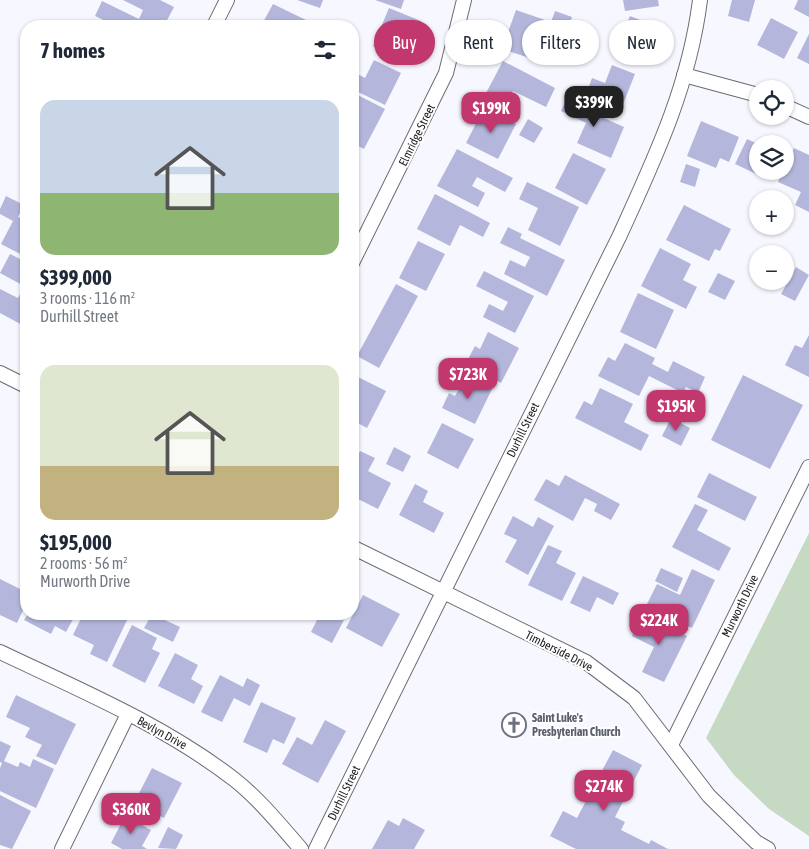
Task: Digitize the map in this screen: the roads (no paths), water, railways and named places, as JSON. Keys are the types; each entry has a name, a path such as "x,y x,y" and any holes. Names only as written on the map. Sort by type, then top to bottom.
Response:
{"street":[{"path":"217,20 227,0"},
{"name":"Elmridge Street","path":"359,249 446,73 464,0"},
{"name":"Durhill Street","path":"316,849 619,236 670,124 684,75 700,0"},
{"path":"684,75 749,93"},
{"path":"794,110 809,116"},
{"path":"0,373 20,383"},
{"name":"Murworth Drive","path":"671,745 809,467"},
{"name":"Timberside Drive","path":"359,551 586,662 634,698 709,796 756,842 768,849"},
{"name":"Bevlyn Drive","path":"0,652 128,714 199,754 236,782 273,816 301,849"},
{"path":"62,849 128,714"}],"place":[{"name":"Saint Luke's Presbyterian Church","path":"514,725"}]}
